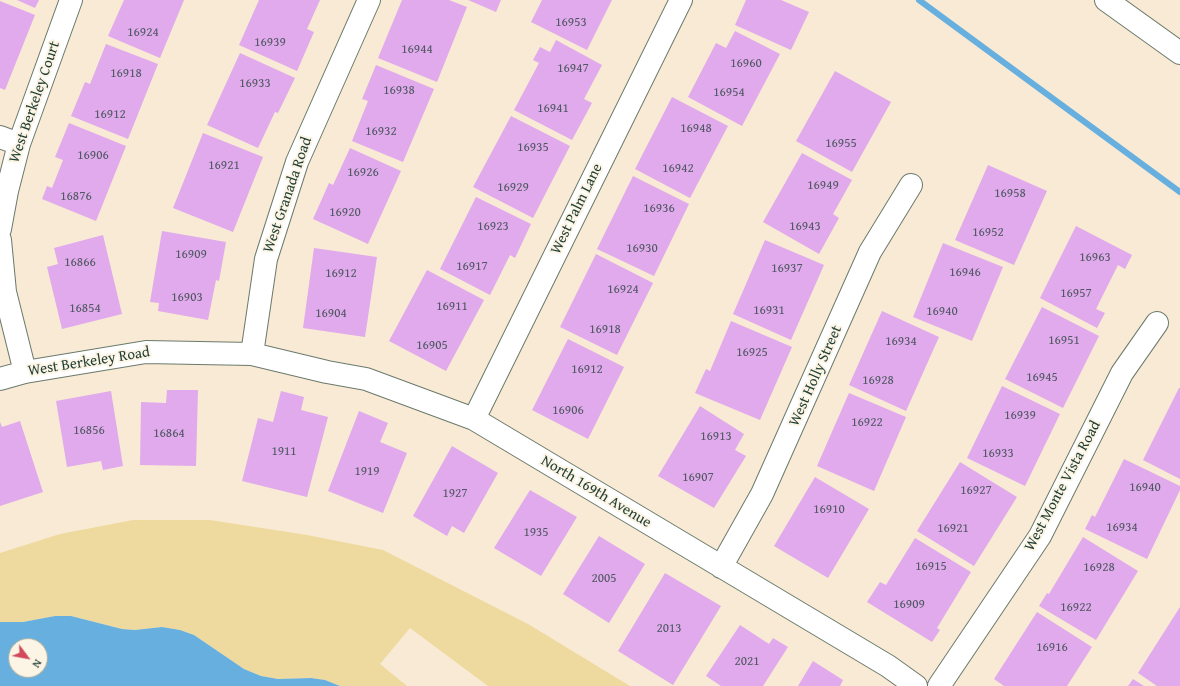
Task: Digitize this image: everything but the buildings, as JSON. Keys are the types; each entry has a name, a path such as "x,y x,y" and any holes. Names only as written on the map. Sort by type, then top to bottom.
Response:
{"main road":[{"name":"West Berkeley Court","path":"0,229 7,191 10,141 71,0"},
{"name":"West Granada Road","path":"252,354 266,259 297,162 369,0"},
{"name":"West Palm Lane","path":"474,419 681,0"},
{"path":"1106,0 1180,53"},
{"name":"West Holly Street","path":"721,567 762,494 870,252 911,185"},
{"path":"0,240 6,292 25,372"},
{"name":"West Monte Vista Road","path":"939,686 1040,536 1122,373 1157,323"},
{"name":"West Berkeley Road","path":"0,378 25,372 146,352 252,354"},
{"name":"North 169th Avenue","path":"252,354 327,372 366,379 474,419 888,666 916,686"}],"sand":[{"path":"133,520 210,520 307,535 383,550 528,624 630,686 488,686 410,628 380,664 407,686 340,686 325,680 311,678 278,679 261,676 244,669 194,635 180,630 162,627 135,630 122,629 71,616 55,616 23,622 0,622 0,553 60,534"}],"water":[{"path":"55,616 71,616 122,629 135,630 162,627 180,630 194,635 244,669 261,676 278,679 311,678 325,680 340,686 0,686 0,622 23,622"}],"waterway":[{"path":"919,0 1180,192"}]}
